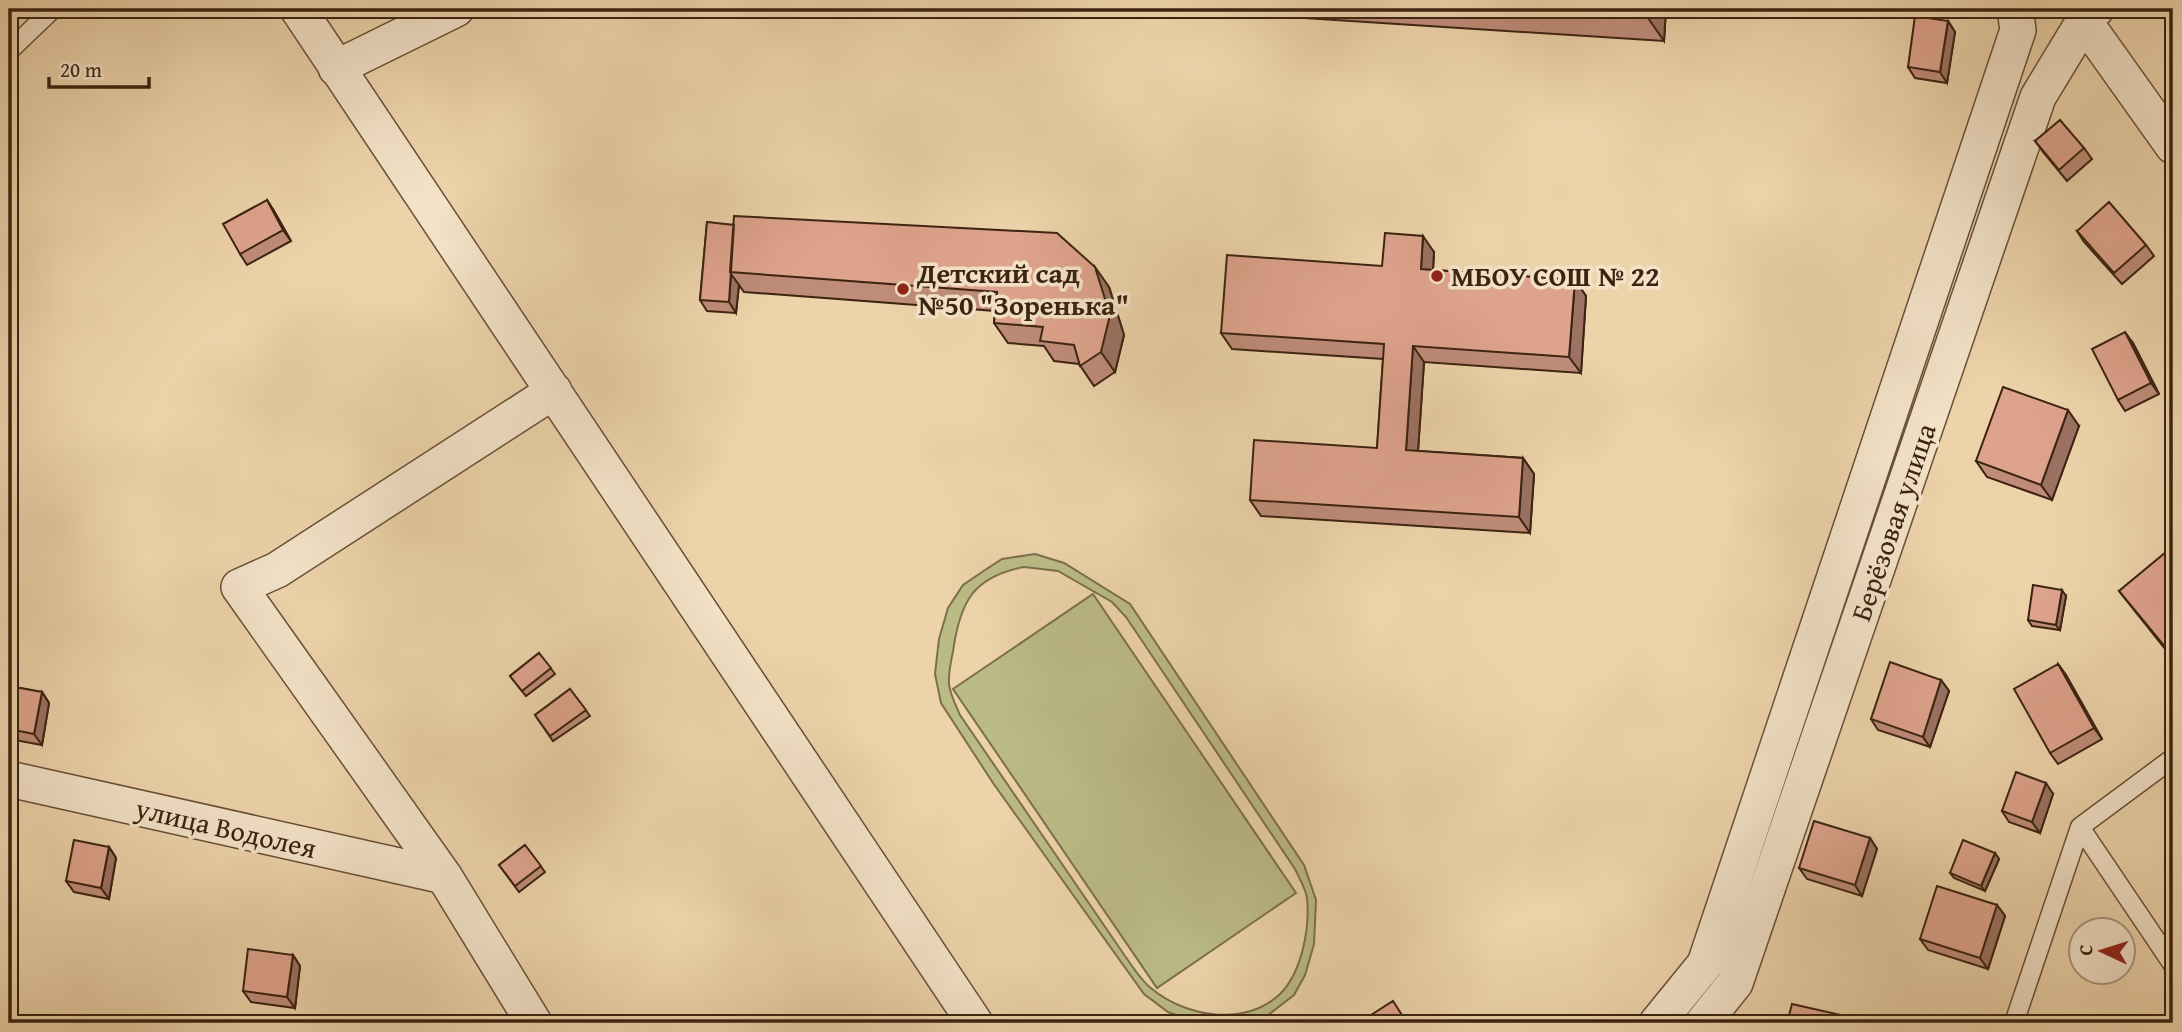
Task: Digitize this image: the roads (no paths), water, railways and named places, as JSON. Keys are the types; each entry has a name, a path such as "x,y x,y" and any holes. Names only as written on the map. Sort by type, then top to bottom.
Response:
{"street":[{"path":"298,9 975,1023"},
{"path":"336,68 456,9"},
{"path":"1657,1023 1705,964 2018,30 2015,9"},
{"path":"2090,15 2173,146"},
{"name":"Берёзовая улица","path":"1703,1023 1735,983 2038,97 2090,15"},
{"path":"534,1023 444,876 239,587 277,570 554,391"},
{"name":"улица Водолея","path":"9,779 444,876"}],"lane":[{"path":"9,51 53,9"},
{"path":"2014,1023 2080,827 2173,758"},
{"path":"2080,827 2173,965"}],"place":[{"name":"МБОУ СОШ № 22","path":"1437,276"},
{"name":"Детский сад №50 \"Зоренька\"","path":"903,289"}]}
